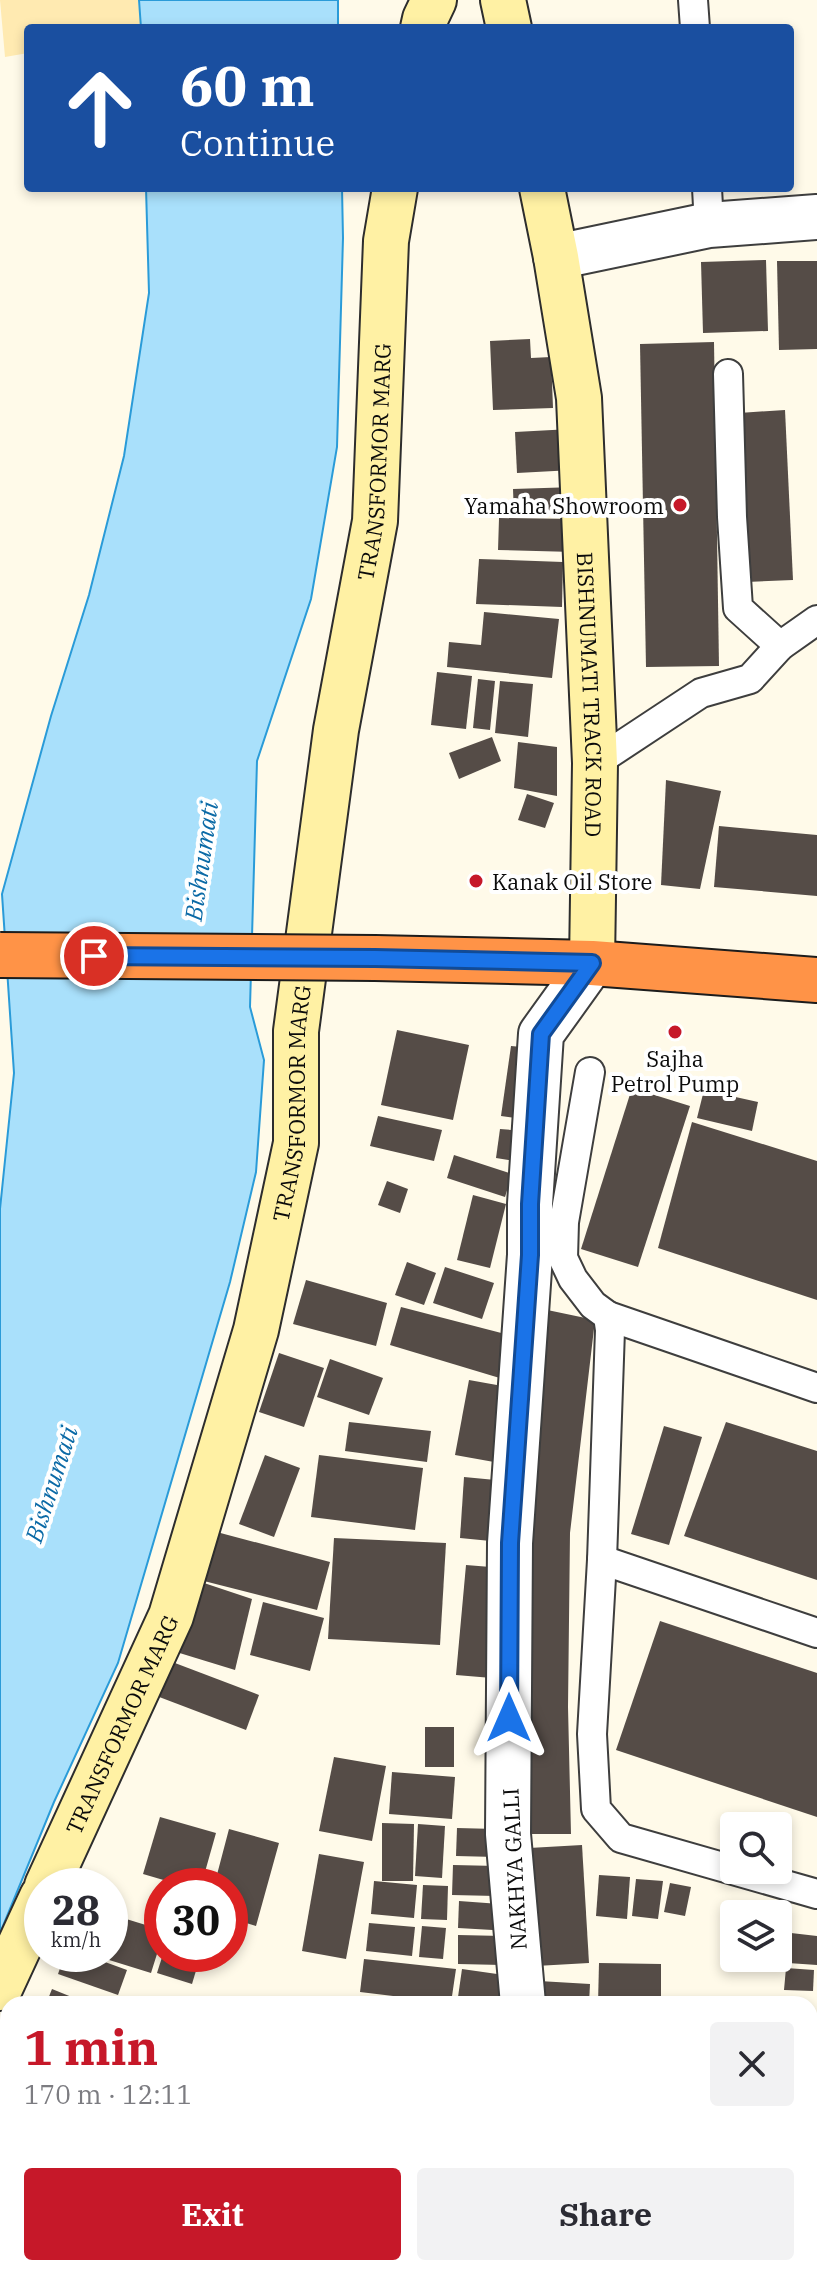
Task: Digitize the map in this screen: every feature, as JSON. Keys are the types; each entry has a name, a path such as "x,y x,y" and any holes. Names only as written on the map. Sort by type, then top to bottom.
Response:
{"highway":[{"path":"0,955 592,963 817,980"}],"main road":[{"path":"424,24 434,0"},
{"path":"503,0 508,24"},
{"name":"TRANSFORMOR MARG","path":"55,1868 171,1616 256,1330 296,1143 298,1015 336,730 375,521 386,241 394,192"},
{"name":"BISHNUMATI TRACK ROAD","path":"543,192 579,398 595,763 592,963"},
{"path":"0,1988 24,1936"}],"street":[{"path":"556,257 708,206 817,217"},
{"name":"NAKHYA GALLI","path":"522,1996 508,1834 510,1558 541,1034 592,963"}],"lane":[{"path":"693,0 695,24"},
{"path":"728,374 738,608 780,646"},
{"path":"595,763 701,693 750,679 780,646 817,620"},
{"path":"590,1072 564,1222 563,1258 573,1279 593,1305 608,1316 817,1388"},
{"path":"608,1316 602,1560 592,1734 596,1809 621,1838 817,1894"},
{"path":"602,1560 817,1633"}],"sand":[{"path":"0,0 138,0 141,24 24,24 24,54 5,57"}],"water":[{"path":"139,0 338,0 338,24 141,24"},
{"name":"Bishnumati","path":"146,192 342,192 337,447 311,599 257,761 250,1007 264,1060 256,1172 230,1282 118,1663 27,1868 24,1868 0,1933 0,1209 14,1073 2,894 51,716 89,595 124,456 149,293"}],"building":[{"path":"766,260 768,331 703,333 701,262"},
{"path":"777,261 817,261 817,349 779,350"},
{"path":"530,339 531,358 551,357 553,408 493,410 490,341"},
{"name":"Yamaha Showroom","path":"714,342 719,666 646,667 640,344"},
{"path":"785,410 793,580 746,582 739,413"},
{"path":"571,429 573,470 517,473 515,432"},
{"path":"575,487 576,512 514,515 513,489"},
{"path":"499,518 575,519 574,552 498,550"},
{"path":"479,559 563,562 562,607 476,604"},
{"path":"484,612 559,619 552,678 447,667 449,642 481,645"},
{"path":"437,672 472,676 466,729 431,725"},
{"path":"478,679 495,681 490,730 473,728"},
{"path":"500,681 533,684 528,737 495,733"},
{"path":"492,737 501,761 459,779 449,753"},
{"path":"518,742 557,747 557,796 514,788"},
{"path":"666,780 721,791 700,889 661,885"},
{"path":"527,794 554,803 545,828 518,820"},
{"path":"719,826 817,835 817,896 714,887"},
{"path":"397,1030 469,1045 453,1120 381,1105"},
{"path":"511,1046 533,1048 524,1119 501,1116"},
{"path":"632,1088 690,1106 638,1267 581,1249"},
{"path":"704,1090 758,1102 752,1131 697,1118"},
{"path":"378,1116 442,1130 434,1161 370,1146"},
{"path":"692,1122 817,1161 817,1300 658,1248"},
{"path":"500,1129 525,1131 521,1162 496,1158"},
{"path":"454,1155 512,1174 505,1197 447,1178"},
{"path":"387,1181 408,1189 400,1213 378,1205"},
{"path":"473,1195 506,1204 490,1268 457,1260"},
{"path":"407,1262 436,1273 424,1305 395,1295"},
{"path":"445,1267 494,1283 482,1319 433,1303"},
{"path":"306,1280 387,1303 376,1346 293,1324"},
{"path":"401,1307 517,1337 503,1379 390,1345"},
{"path":"533,1307 595,1320 570,1533 568,1707 571,1834 521,1834"},
{"path":"279,1353 324,1368 304,1427 259,1412"},
{"path":"330,1359 383,1378 369,1415 317,1397"},
{"path":"469,1380 508,1387 494,1462 455,1455"},
{"path":"349,1422 431,1431 427,1462 345,1451"},
{"path":"726,1422 817,1451 817,1580 684,1536"},
{"path":"664,1426 702,1437 669,1545 631,1534"},
{"path":"265,1455 300,1468 274,1537 239,1524"},
{"path":"319,1455 423,1468 415,1530 311,1517"},
{"path":"464,1477 506,1481 501,1542 460,1538"},
{"path":"213,1531 330,1562 317,1610 200,1580"},
{"path":"334,1538 446,1543 440,1645 328,1639"},
{"path":"466,1565 503,1568 492,1678 456,1675"},
{"path":"201,1582 252,1599 235,1670 173,1651"},
{"path":"263,1602 324,1618 310,1671 250,1655"},
{"path":"660,1621 817,1673 817,1817 616,1750"},
{"path":"167,1660 259,1695 246,1730 154,1695"},
{"path":"425,1727 454,1727 454,1767 425,1767"},
{"path":"334,1757 386,1766 372,1841 319,1831"},
{"path":"392,1772 455,1777 452,1819 389,1814"},
{"path":"160,1817 216,1833 206,1868 145,1868"},
{"path":"382,1823 414,1824 413,1881 382,1881"},
{"path":"418,1824 445,1826 442,1878 415,1876"},
{"path":"457,1828 496,1829 496,1857 456,1856"},
{"path":"229,1829 279,1843 256,1926 248,1924 248,1868 219,1868"},
{"path":"582,1845 589,1963 536,1966 529,1848"},
{"path":"319,1854 364,1862 346,1959 302,1951"},
{"path":"453,1865 497,1866 496,1896 452,1895"},
{"path":"599,1875 630,1877 627,1919 596,1916"},
{"path":"636,1879 663,1881 658,1919 632,1916"},
{"path":"374,1881 417,1885 414,1918 371,1914"},
{"path":"670,1883 691,1887 685,1916 664,1912"},
{"path":"423,1885 448,1886 447,1920 421,1919"},
{"path":"459,1901 513,1905 511,1931 458,1928"},
{"path":"128,1920 144,1924 144,1971 128,1966"},
{"path":"369,1923 415,1927 412,1956 366,1951"},
{"path":"422,1926 446,1928 443,1959 419,1957"},
{"path":"792,1933 817,1936 817,1965 792,1963"},
{"path":"458,1935 503,1936 502,1965 458,1964"},
{"path":"364,1959 456,1969 452,1996 393,1996 360,1992"},
{"path":"599,1963 661,1964 661,1996 598,1996"},
{"path":"792,1968 814,1970 813,1991 784,1990 786,1972 792,1972"},
{"path":"462,1969 504,1975 500,1996 458,1996"},
{"path":"59,1972 126,1972 118,1995"},
{"path":"157,1972 196,1972 192,1984"},
{"path":"539,1981 590,1984 589,1996 538,1996"},
{"path":"52,1989 69,1996 49,1996"}],"place":[{"name":"Yamaha Showroom","path":"680,505"},
{"name":"Kanak Oil Store","path":"476,881"},
{"name":"Sajha Petrol Pump","path":"675,1032"}],"route":[{"path":"94,956 592,963 541,1034 530,1204 530,1255 510,1543 509,1718"}]}
